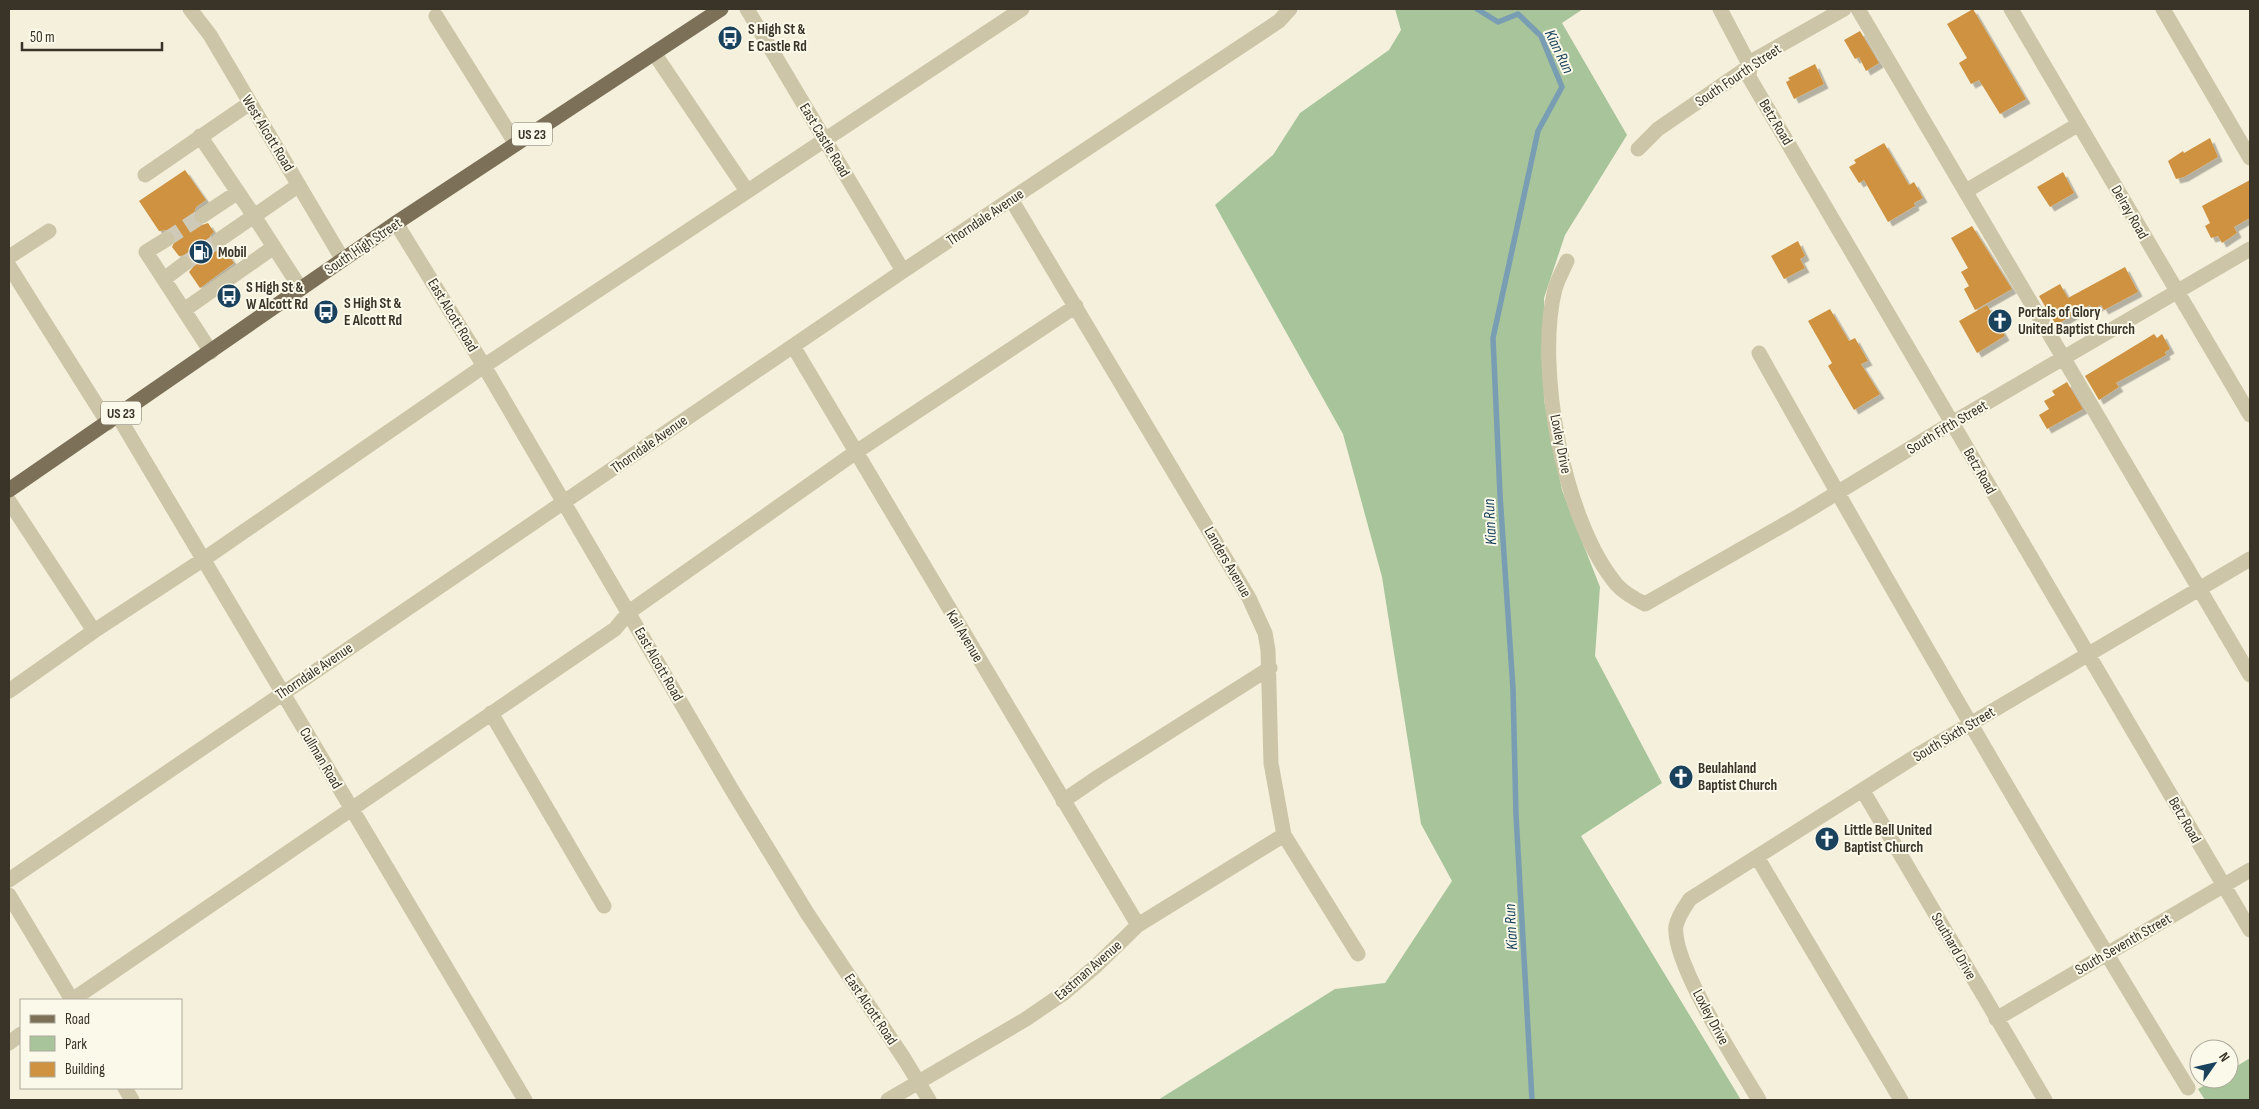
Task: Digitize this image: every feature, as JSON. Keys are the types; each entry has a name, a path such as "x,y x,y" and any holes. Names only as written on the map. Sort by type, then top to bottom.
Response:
{"main road":[{"name":"South High Street","path":"11,484 113,419 396,223 721,9"}],"street":[{"name":"West Alcott Road","path":"190,9 210,35 343,260"},
{"name":"East Castle Road","path":"747,9 903,271"},
{"path":"9,691 94,631 204,559 484,366 1022,9"},
{"name":"Thorndale Avenue","path":"9,880 792,346 1279,21 1290,9"},
{"name":"Betz Road","path":"1720,9 1750,66 1750,77 2250,930"},
{"name":"South Fourth Street","path":"1638,149 1658,130 1750,66 1754,60 1844,9"},
{"path":"1858,9 2250,675"},
{"name":"Delray Road","path":"2011,9 2250,415"},
{"path":"2163,9 2250,158"},
{"path":"436,16 516,144"},
{"path":"654,53 747,191"},
{"path":"145,175 250,103"},
{"path":"1966,191 2079,124"},
{"path":"200,136 301,289"},
{"path":"219,240 299,185"},
{"path":"202,216 238,192"},
{"name":"Landers Avenue","path":"1011,199 1249,598 1265,633 1270,668 1271,763 1284,835 1358,954"},
{"name":"East Alcott Road","path":"396,223 484,366 732,790 802,905 929,1100"},
{"path":"9,257 49,231"},
{"path":"167,239 146,252 211,352"},
{"path":"184,310 274,247"},
{"name":"South Fifth Street","path":"1645,604 2250,249"},
{"name":"Loxley Drive","path":"1568,261 1556,288 1549,333 1554,413 1563,466 1583,524 1598,556 1617,585 1631,597 1645,604"},
{"path":"164,279 184,264"},
{"name":"Cullman Road","path":"9,266 113,419 204,559 282,694 525,1100"},
{"path":"73,999 615,629 629,612 856,452 1076,306"},
{"name":"Kail Avenue","path":"792,346 1138,925"},
{"path":"1759,353 1837,493 1971,723 2106,954 2188,1088"},
{"path":"9,501 94,631"},
{"name":"South Sixth Street","path":"1676,928 1679,916 1690,899 1971,723 2250,559"},
{"path":"1063,802 1098,777 1270,668"},
{"path":"491,714 604,906"},
{"name":"Southard Drive","path":"1863,791 2045,1100"},
{"name":"Eastman Avenue","path":"888,1100 1026,1019 1064,993 1096,966 1138,925 1284,835"},
{"path":"1757,857 1901,1100"},
{"name":"South Seventh Street","path":"1996,1019 2250,870"},
{"path":"9,895 71,999"},
{"name":"Loxley Drive","path":"1676,928 1680,951 1687,972 1719,1033 1759,1100"},
{"path":"9,1043 20,1035"},
{"path":"125,1089 132,1100"}],"green space":[{"path":"1395,9 1583,9 1562,23 1627,135 1565,235 1544,298 1544,400 1562,490 1600,587 1595,656 1662,783 1581,836 1741,1100 1158,1100 1335,989 1385,983 1452,881 1421,824 1382,577 1343,434 1215,205 1273,155 1300,113 1389,50 1401,30"},
{"path":"2250,1058 2250,1100 2205,1100 2198,1089 2239,1089 2239,1065"}],"building":[{"path":"1973,9 2026,99 2000,114 1979,80 1971,84 1959,63 1967,58 1947,24"},
{"path":"1860,31 1879,63 1866,71 1859,57 1855,59 1844,40"},
{"path":"1815,64 1824,84 1794,99 1786,82 1790,80 1788,78"},
{"path":"2210,138 2218,157 2184,177 2176,179 2168,161 2183,151 2184,153"},
{"path":"1884,143 1909,185 1914,182 1923,198 1914,203 1915,206 1888,222 1864,180 1859,183 1849,167 1856,163 1854,160"},
{"path":"185,170 206,200 196,207 193,216 194,221 202,225 208,223 214,232 210,236 211,245 215,249 224,248 234,263 200,288 189,272 193,267 192,259 187,255 179,256 172,247 176,239 175,234 167,230 159,231 139,201"},
{"path":"2063,172 2074,193 2050,207 2037,187"},
{"path":"2250,180 2250,218 2234,227 2237,233 2222,243 2218,236 2211,238 2205,226 2210,223 2202,206"},
{"path":"1972,226 2012,289 1975,310 1964,289 1969,286 1961,272 1968,268 1951,238"},
{"path":"1798,241 1805,256 1800,259 1805,268 1784,279 1771,256"},
{"path":"2125,267 2138,292 2104,310 2101,305 2092,310 2090,305 2056,325 2039,296 2060,284 2068,298"},
{"path":"1987,305 2005,336 1977,353 1959,321"},
{"path":"1830,309 1849,341 1855,338 1868,361 1861,364 1880,394 1854,410 1828,366 1832,363 1808,321"},
{"path":"2154,334 2157,338 2162,334 2170,349 2165,352 2166,355 2116,383 2119,387 2099,400 2085,376"},
{"path":"2067,382 2083,409 2047,429 2039,415 2049,409 2044,401 2055,395 2052,391"}],"waterway":[{"name":"Kian Run","path":"1477,9 1498,22 1518,14 1541,36 1562,87 1538,131 1493,338 1500,495 1513,689 1516,815 1532,1100"}],"tunnel":[{"path":"167,239 202,216"},
{"path":"184,264 219,240"}],"place":[{"name":"S High St & E Castle Rd","path":"730,38"},
{"name":"Mobil","path":"201,252"},
{"name":"S High St & W Alcott Rd","path":"229,296"},
{"name":"S High St & E Alcott Rd","path":"326,312"},
{"name":"Portals of Glory United Baptist Church","path":"2000,321"},
{"name":"Beulahland Baptist Church","path":"1681,777"},
{"name":"Little Bell United Baptist Church","path":"1827,839"}]}
